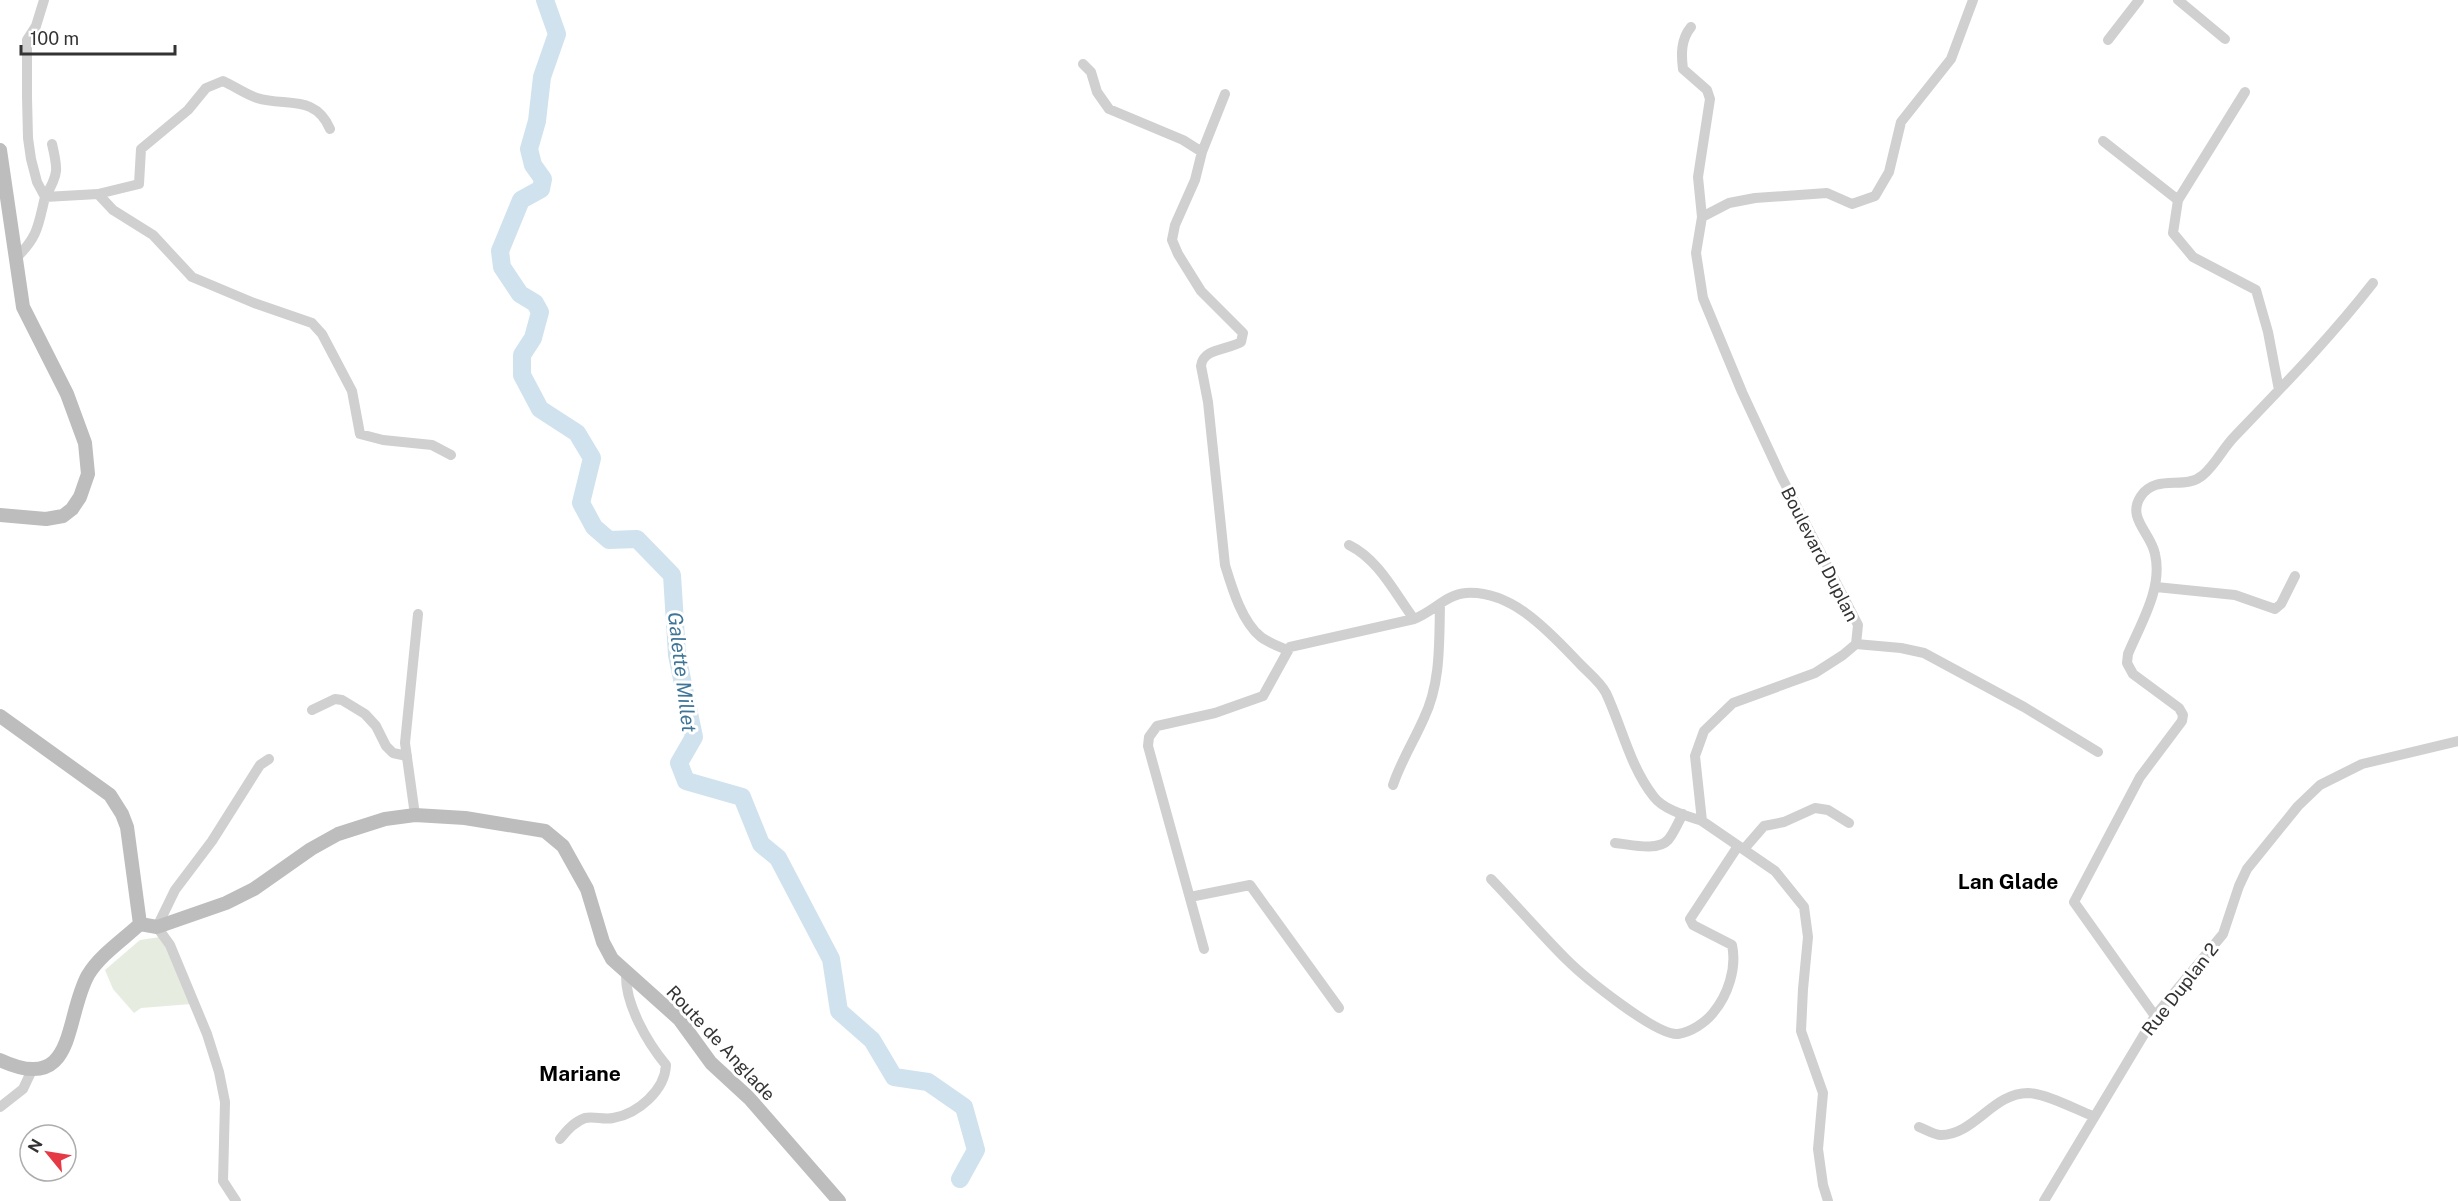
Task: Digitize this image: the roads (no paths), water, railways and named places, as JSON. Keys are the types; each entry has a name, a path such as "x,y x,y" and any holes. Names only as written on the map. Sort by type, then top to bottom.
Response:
{"street":[{"path":"44,0 36,26 27,40 27,97 31,159 37,182 45,197"},
{"path":"1702,217 1729,203 1755,198 1827,193 1852,204 1875,196 1889,172 1901,122 1952,58 1973,0"},
{"path":"2108,40 2139,0"},
{"path":"2178,0 2225,39"},
{"name":"Boulevard Duplan","path":"1691,27 1685,34 1681,56 1683,69 1707,90 1710,99 1698,177 1702,217 1696,253 1703,298 1776,466 1858,625 1856,644 1815,673 1733,703 1704,731 1695,756 1702,821"},
{"path":"1083,64 1091,72 1097,92 1109,109 1183,140 1202,152"},
{"path":"45,197 98,194 139,184 141,149 188,110 206,88 223,81 255,97 302,103 325,117 330,129"},
{"path":"2245,92 2178,200 2173,233 2193,257 2256,290 2268,332 2279,390"},
{"path":"1225,94 1202,152 1195,180 1175,225 1172,240 1174,248 1201,291 1243,333 1241,342 1208,354 1201,366 1208,402 1225,565 1234,591 1259,636 1287,650"},
{"path":"2103,141 2178,200"},
{"path":"16,258 32,243 45,197 57,175 58,165 52,144"},
{"path":"0,150 4,207 16,258 23,307 67,394 85,443 88,474 81,497 63,516 46,519 0,515"},
{"path":"98,194 113,210 153,235 192,277 254,303 312,323 322,334 351,391 360,434 383,440 432,445 451,455"},
{"path":"2155,1016 2074,902 2140,777 2182,721 2183,715 2179,708 2133,674 2127,663 2128,654 2156,587 2156,556 2135,515 2141,496 2159,482 2189,482 2201,477 2231,440 2349,314 2373,283"},
{"path":"1348,545 1362,551 1372,560 1414,619"},
{"path":"2156,587 2235,595 2275,609 2281,604 2295,576"},
{"path":"1204,949 1148,746 1149,737 1156,726 1215,713 1263,696 1287,650 1297,645 1414,619 1433,611 1456,594 1468,592 1491,595 1544,626 1605,690 1640,776 1655,799 1702,821 1775,871 1804,907 1808,937 1801,1031 1823,1093 1818,1149 1823,1185 1828,1201"},
{"path":"1393,785 1404,755 1430,704 1437,678 1440,605"},
{"path":"415,815 407,756 406,729 418,614"},
{"path":"1856,644 1901,648 1924,653 2024,706 2098,752"},
{"path":"312,710 335,699 342,700 365,714 376,726 386,746 393,753 407,756"},
{"path":"0,716 110,795 127,827 140,924"},
{"name":"Rue Duplan 2","path":"2044,1201 2155,1016 2219,940 2229,920 2239,886 2247,869 2298,806 2320,785 2362,764 2458,741"},
{"path":"158,927 175,890 212,841 260,765 269,759"},
{"path":"1491,879 1567,961 1593,983 1639,1017 1662,1030 1677,1034 1696,1028 1713,1014 1727,992 1734,963 1732,945 1693,925 1690,919 1741,847 1764,826 1784,822 1815,808 1828,810 1849,823"},
{"path":"1615,843 1654,846 1662,844 1667,840 1683,814"},
{"name":"Route de Anglade","path":"158,927 226,903 254,889 311,849 338,834 386,819 415,815 465,818 545,831 563,846 587,889 603,942 612,959 626,974 679,1019 711,1063 749,1098 839,1201"},
{"path":"1190,897 1250,885 1339,1008"},
{"path":"140,924 158,927 170,945 207,1034 219,1072 225,1102 223,1181 236,1201"},
{"path":"0,1060 32,1070 42,1069 55,1062 67,1042 88,975 140,924"},
{"path":"560,1139 571,1125 587,1118 611,1119 636,1109 660,1087 666,1076 666,1065 657,1055 631,1006 626,988 626,974"},
{"path":"0,1107 23,1089 32,1070"},
{"path":"1919,1127 1940,1135 1960,1129 1996,1104 2012,1096 2028,1093 2094,1116"}],"waterway":[{"name":"Galette Millet","path":"545,0 557,34 542,77 537,121 529,149 533,165 543,179 541,189 521,200 500,251 502,267 520,294 535,303 540,312 533,338 522,355 522,375 540,409 577,433 592,458 581,503 594,527 609,540 637,539 672,575 677,655 694,737 679,763 686,781 742,797 761,844 778,858 831,959 839,1011 872,1040 894,1077 928,1082 964,1107 976,1150 960,1179"}],"district":[{"name":"Lan Glade","path":"2008,881"},
{"name":"Mariane","path":"580,1073"}]}
